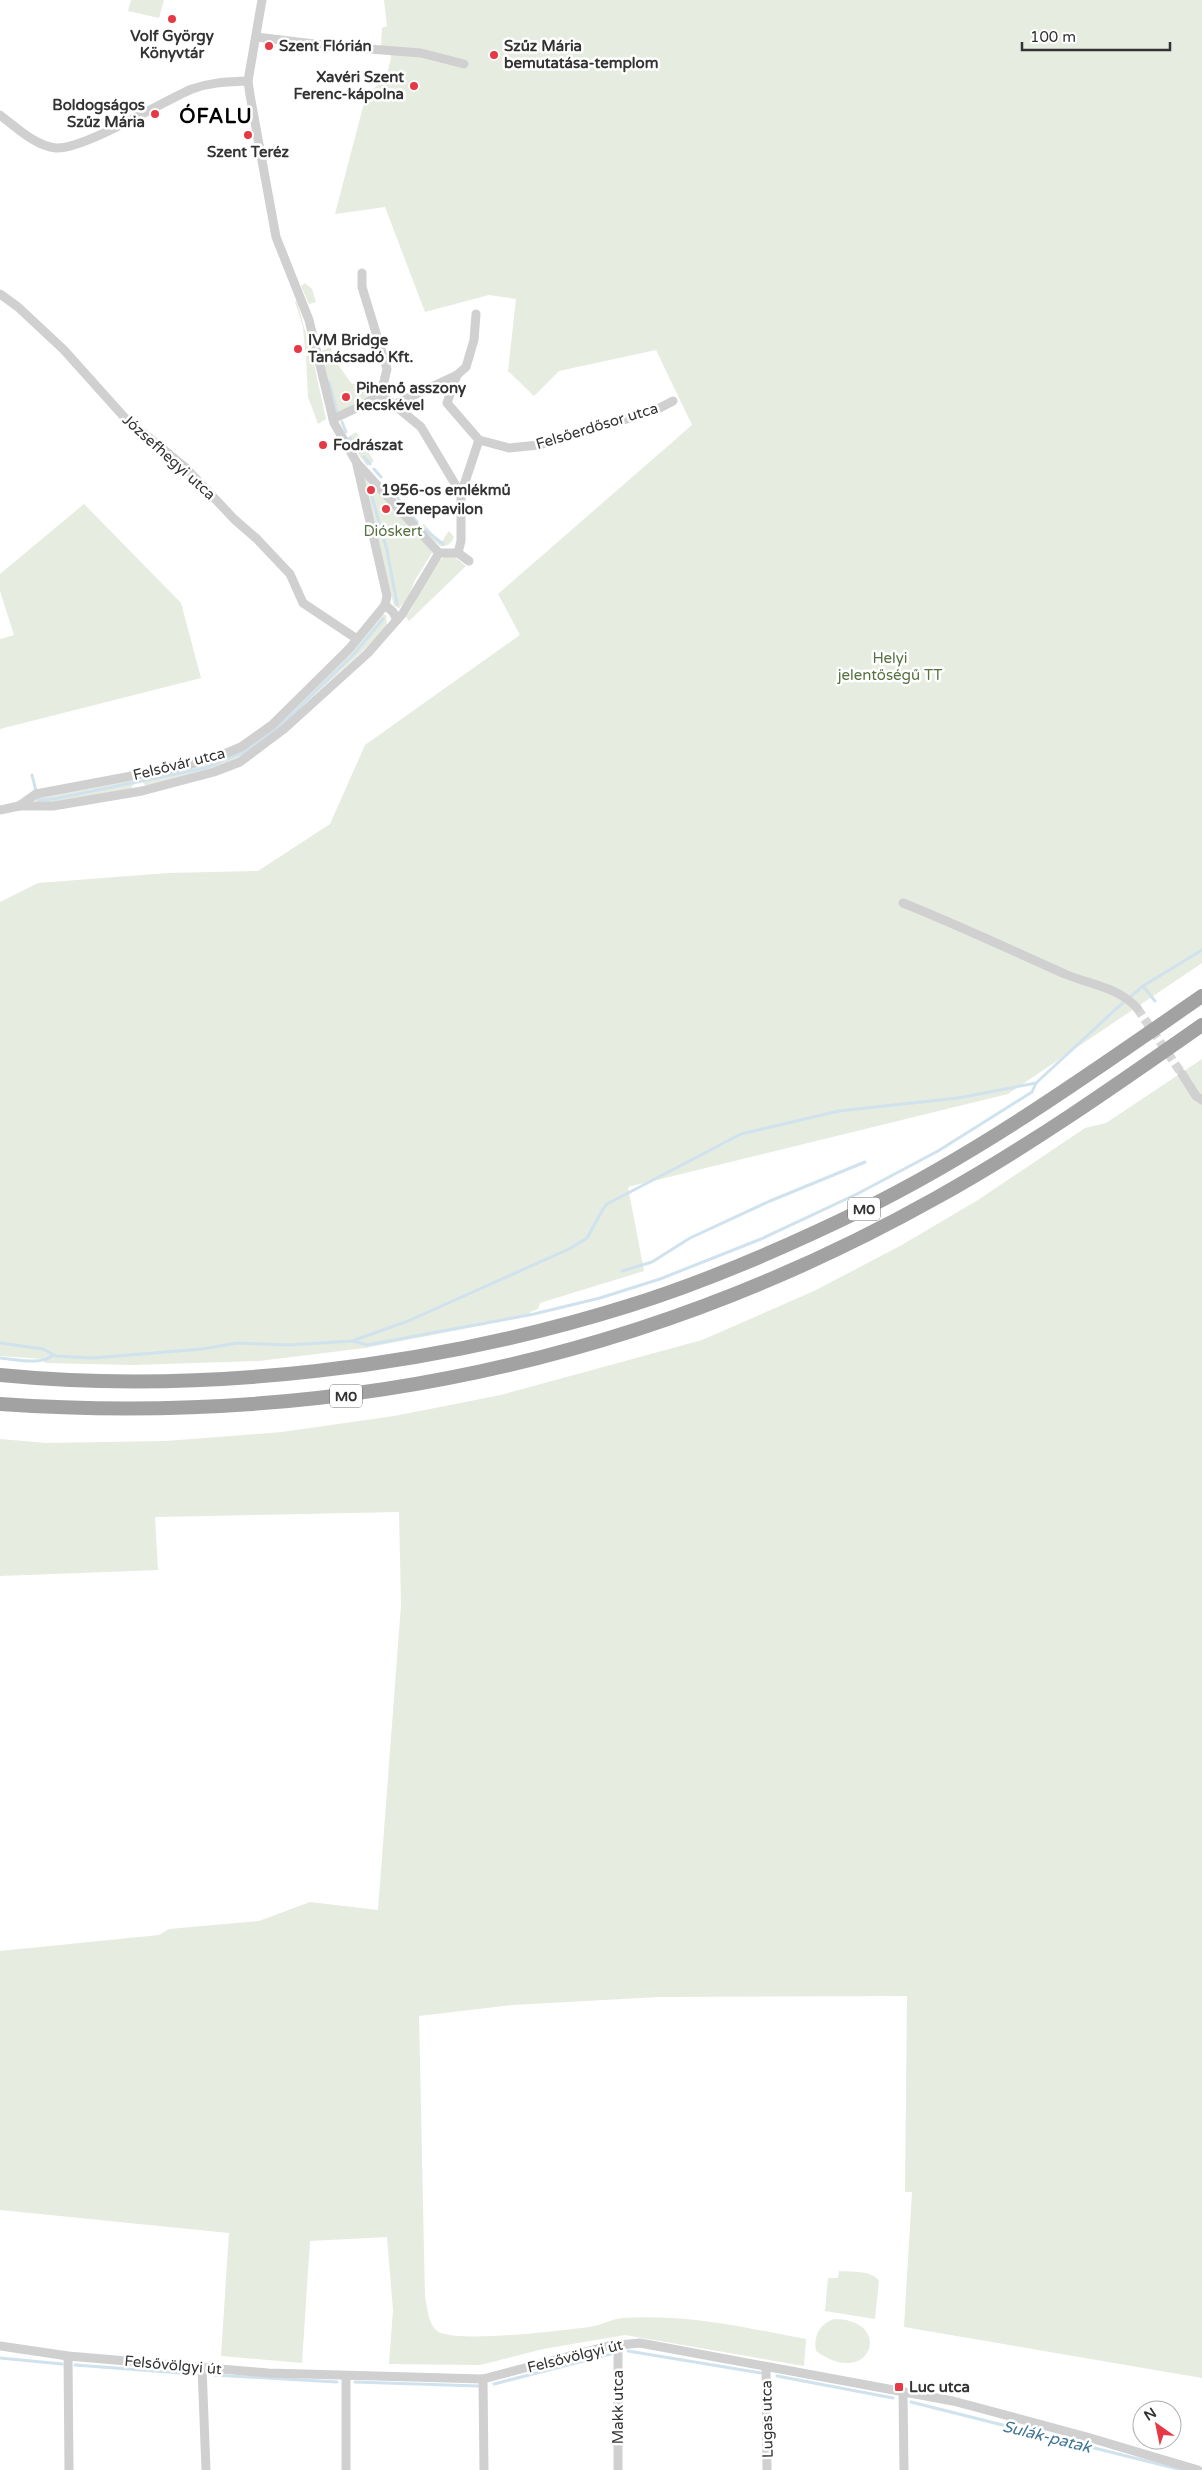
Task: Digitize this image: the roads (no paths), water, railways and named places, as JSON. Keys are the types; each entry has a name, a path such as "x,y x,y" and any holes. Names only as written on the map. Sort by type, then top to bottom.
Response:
{"highway":[{"name":"M0","path":"0,1375 112,1380 178,1380 279,1375 412,1356 488,1342 578,1321 631,1305 710,1278 782,1248 903,1188 1024,1117 1202,996"},
{"name":"M0","path":"0,1404 98,1409 168,1409 302,1401 456,1378 586,1347 758,1284 884,1226 975,1176 1046,1132 1202,1025"}],"street":[{"path":"262,0 248,81 276,237 309,320 333,419 357,463 439,553 458,553 469,561"},
{"path":"256,37 331,46 421,53 464,64"},
{"path":"0,115 39,142 56,148 82,141 193,89 208,84 248,81"},
{"path":"333,419 364,405 380,394 387,369 362,287 362,273"},
{"name":"Józsefhegyi utca","path":"0,294 18,307 64,350 125,418 186,468 234,519 257,539 290,574 303,603 357,639"},
{"path":"393,405 457,375 466,367 474,340 476,314"},
{"path":"457,375 447,403 478,440 461,494 461,541 458,553"},
{"path":"380,394 421,427 461,494"},
{"name":"Felsőerdősor utca","path":"478,440 509,448 539,445 654,411 673,401"},
{"path":"357,463 387,596 385,605 398,615"},
{"name":"Felsővár utca","path":"0,810 19,806 53,806 142,791 214,772 240,762 264,746 320,698 368,653 398,615 439,553"},
{"name":"Felsővár utca","path":"19,806 36,794 184,766 217,757 241,747 272,725 357,639 385,605"},
{"path":"903,903 964,927 1082,981 1118,992 1137,1008"},
{"path":"1182,1074 1196,1096 1202,1100"},
{"name":"Felsővölgyi út","path":"0,2346 68,2356 202,2367 346,2376 483,2379 618,2344 654,2345 766,2368 962,2404 1087,2437 1197,2470"},
{"name":"Makk utca","path":"618,2344 618,2470"},
{"path":"68,2356 69,2470"},
{"path":"202,2367 206,2470"},
{"name":"Lugas utca","path":"766,2368 767,2470"},
{"path":"346,2376 346,2470"},
{"path":"483,2379 484,2470"},
{"path":"903,2392 904,2470"}],"waterway":[{"path":"329,382 337,412"},
{"path":"342,422 346,432"},
{"path":"350,438 360,451"},
{"path":"364,457 370,464"},
{"path":"374,469 381,477"},
{"path":"387,485 392,492"},
{"path":"372,497 387,550 397,604"},
{"path":"397,497 407,510"},
{"path":"411,515 417,522"},
{"path":"424,529 443,544"},
{"path":"37,797 39,800 54,799 205,768 242,753 285,721 354,654 383,619"},
{"path":"32,775 36,791"},
{"path":"1143,986 1202,950"},
{"path":"353,1341 367,1345 534,1314 600,1298 660,1279 761,1239 857,1194 938,1151 1032,1092 1036,1083 1143,986 1155,1001"},
{"path":"0,1343 43,1349 56,1356 93,1358 202,1349 237,1343 289,1345 352,1341 408,1321 569,1249 587,1238 607,1204 741,1134 839,1111 958,1098 1036,1083"},
{"path":"622,1271 652,1262 690,1238 770,1201 865,1162"},
{"path":"0,1358 35,1361 53,1355"},
{"path":"628,2351 761,2373"},
{"path":"494,2384 611,2354"},
{"path":"0,2358 62,2364"},
{"path":"75,2365 194,2374"},
{"path":"214,2375 337,2382"},
{"path":"777,2376 893,2398"},
{"path":"355,2382 478,2386"},
{"name":"Sulák-patak","path":"911,2402 1182,2470"}],"tunnel":[{"path":"1137,1008 1182,1074"}],"place":[{"name":"Volf György Könyvtár","path":"172,19"},
{"name":"Szent Flórián","path":"269,46"},
{"name":"Szűz Mária bemutatása-templom","path":"494,55"},
{"name":"Xavéri Szent Ferenc-kápolna","path":"414,86"},
{"name":"Boldogságos Szűz Mária","path":"155,114"},
{"name":"Szent Teréz","path":"248,135"},
{"name":"IVM Bridge Tanácsadó Kft.","path":"298,349"},
{"name":"Pihenő asszony kecskével","path":"346,397"},
{"name":"Fodrászat","path":"323,445"},
{"name":"1956-os emlékmű","path":"371,490"},
{"name":"Zenepavilon","path":"386,509"},
{"name":"Luc utca","path":"899,2387"}],"district":[{"name":"ÓFALU","path":"216,116"}],"park label":[{"name":"Dióskert","path":"393,531"},
{"name":"Helyi jelentőségű TT","path":"890,666"}]}
